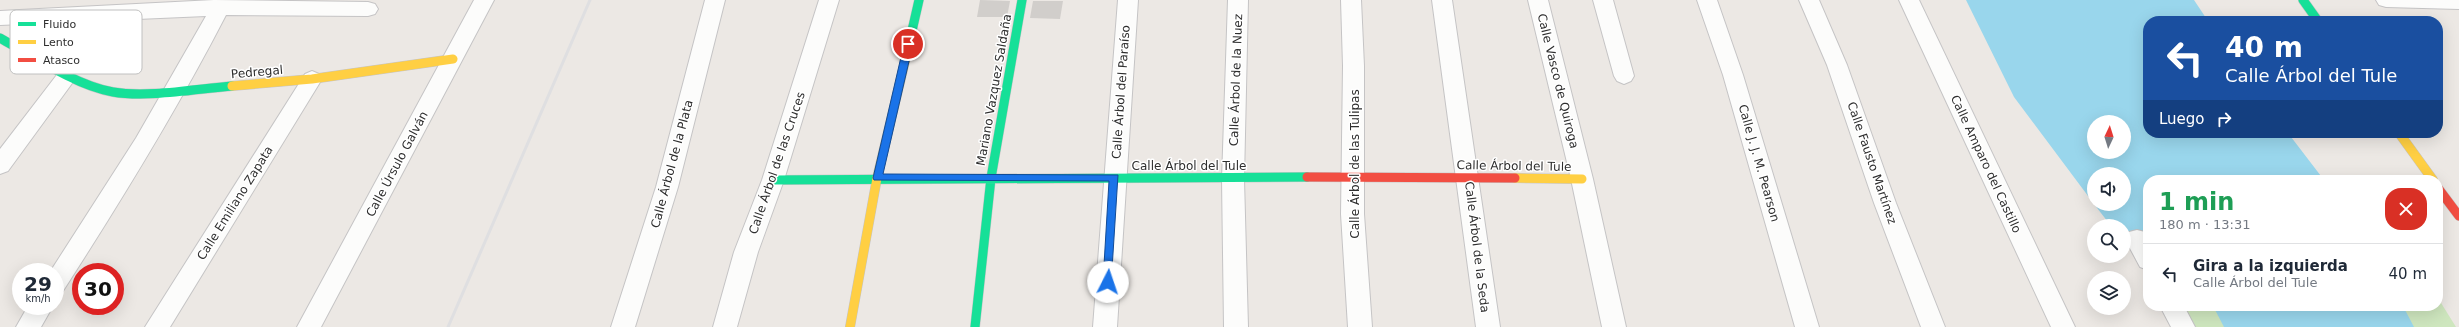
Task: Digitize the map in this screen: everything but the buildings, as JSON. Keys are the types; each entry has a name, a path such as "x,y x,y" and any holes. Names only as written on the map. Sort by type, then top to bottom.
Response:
{"street":[{"name":"Calle Úrsulo Galván","path":"310,327 484,0"},
{"name":"Calle Árbol de la Plata","path":"622,327 667,187 715,0"},
{"name":"Calle Árbol de las Cruces","path":"725,327 746,252 773,180 829,0"},
{"path":"850,327 877,178 919,0"},
{"name":"Mariano Vazquez Saldaña","path":"974,327 991,178 1022,0"},
{"name":"Calle Árbol del Paraíso","path":"1105,327 1114,178 1128,0"},
{"name":"Calle Árbol de la Nuez","path":"1236,327 1233,179 1238,0"},
{"name":"Calle Árbol de las Tulipas","path":"1350,0 1355,91 1352,177 1360,327"},
{"name":"Calle Árbol de la Seda","path":"1442,0 1488,327"},
{"name":"Calle Vasco de Quiroga","path":"1538,0 1582,178 1614,327"},
{"path":"1603,0 1624,76"},
{"name":"Calle J. J. M. Pearson","path":"1707,0 1733,75 1807,327"},
{"name":"Calle Fausto Martínez","path":"1809,0 1837,65 1885,203 1933,327"},
{"name":"Calle Amparo del Castillo","path":"1909,0 2063,327"},
{"path":"2303,0 2314,16"},
{"path":"2386,0 2453,1"},
{"path":"64,270 130,167 176,91 222,4"},
{"path":"127,10 222,4 368,9"},
{"path":"0,18 10,17"},
{"name":"Pedregal","path":"0,38 10,44"},
{"name":"Pedregal","path":"61,74 66,77 117,93 176,91 312,79 453,59"},
{"path":"0,165 66,77"},
{"name":"Calle Emiliano Zapata","path":"157,327 312,79"},
{"path":"2403,138 2429,175"},
{"name":"Calle Árbol del Tule","path":"773,180 877,178 1582,178"},
{"path":"2443,195 2459,216"},
{"path":"2137,239 2143,250"},
{"path":"2175,311 2183,327"},
{"path":"28,327 35,315"}],"green space":[{"path":"2443,306 2456,327 2191,327 2181,311 2443,311"}],"water":[{"path":"1966,0 2194,0 2205,16 2143,16 2143,138 2292,138 2320,175 2143,175 2143,241 2131,238 2131,219 2106,219 2099,211 2131,211 2131,167 2087,167 2087,195 2014,97"},
{"path":"2216,311 2406,311 2414,327 2224,327"}],"railway":[{"path":"448,327 590,0"}],"traffic: fast":[{"path":"906,57 919,0"},
{"path":"975,327 991,178 1022,0"},
{"path":"2303,0 2314,16"},
{"path":"0,38 10,44"},
{"path":"62,74 111,92 129,94 232,86"},
{"path":"773,180 1307,177"}],"traffic: slow":[{"path":"850,327 877,178 906,57"},
{"path":"232,86 312,79 453,59"},
{"path":"2403,138 2429,175"},
{"path":"1515,178 1582,179"}],"traffic: jam":[{"path":"1307,177 1515,178"},
{"path":"2443,195 2459,216"}],"route":[{"path":"908,44 877,178 1114,178 1108,282"}]}
